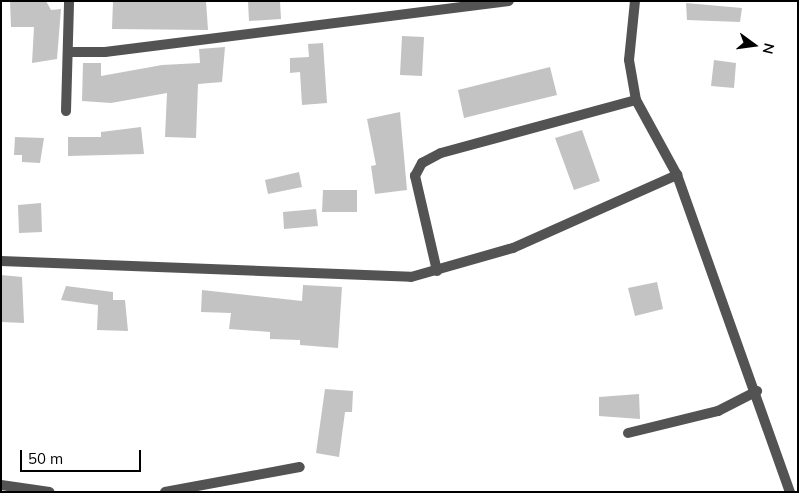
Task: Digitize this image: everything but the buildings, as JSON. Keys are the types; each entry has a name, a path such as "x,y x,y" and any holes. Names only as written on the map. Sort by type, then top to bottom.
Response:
{"street":[{"path":"66,112 70,52 69,1"},
{"path":"70,52 105,52 508,1"},
{"path":"635,1 629,60 636,100 677,175 757,391 790,492"},
{"path":"437,271 415,176 422,164 441,153 636,100"},
{"path":"1,261 411,277 513,248 677,175"},
{"path":"628,433 718,411 757,391"},
{"path":"166,492 300,467"},
{"path":"1,484 50,492"}]}
